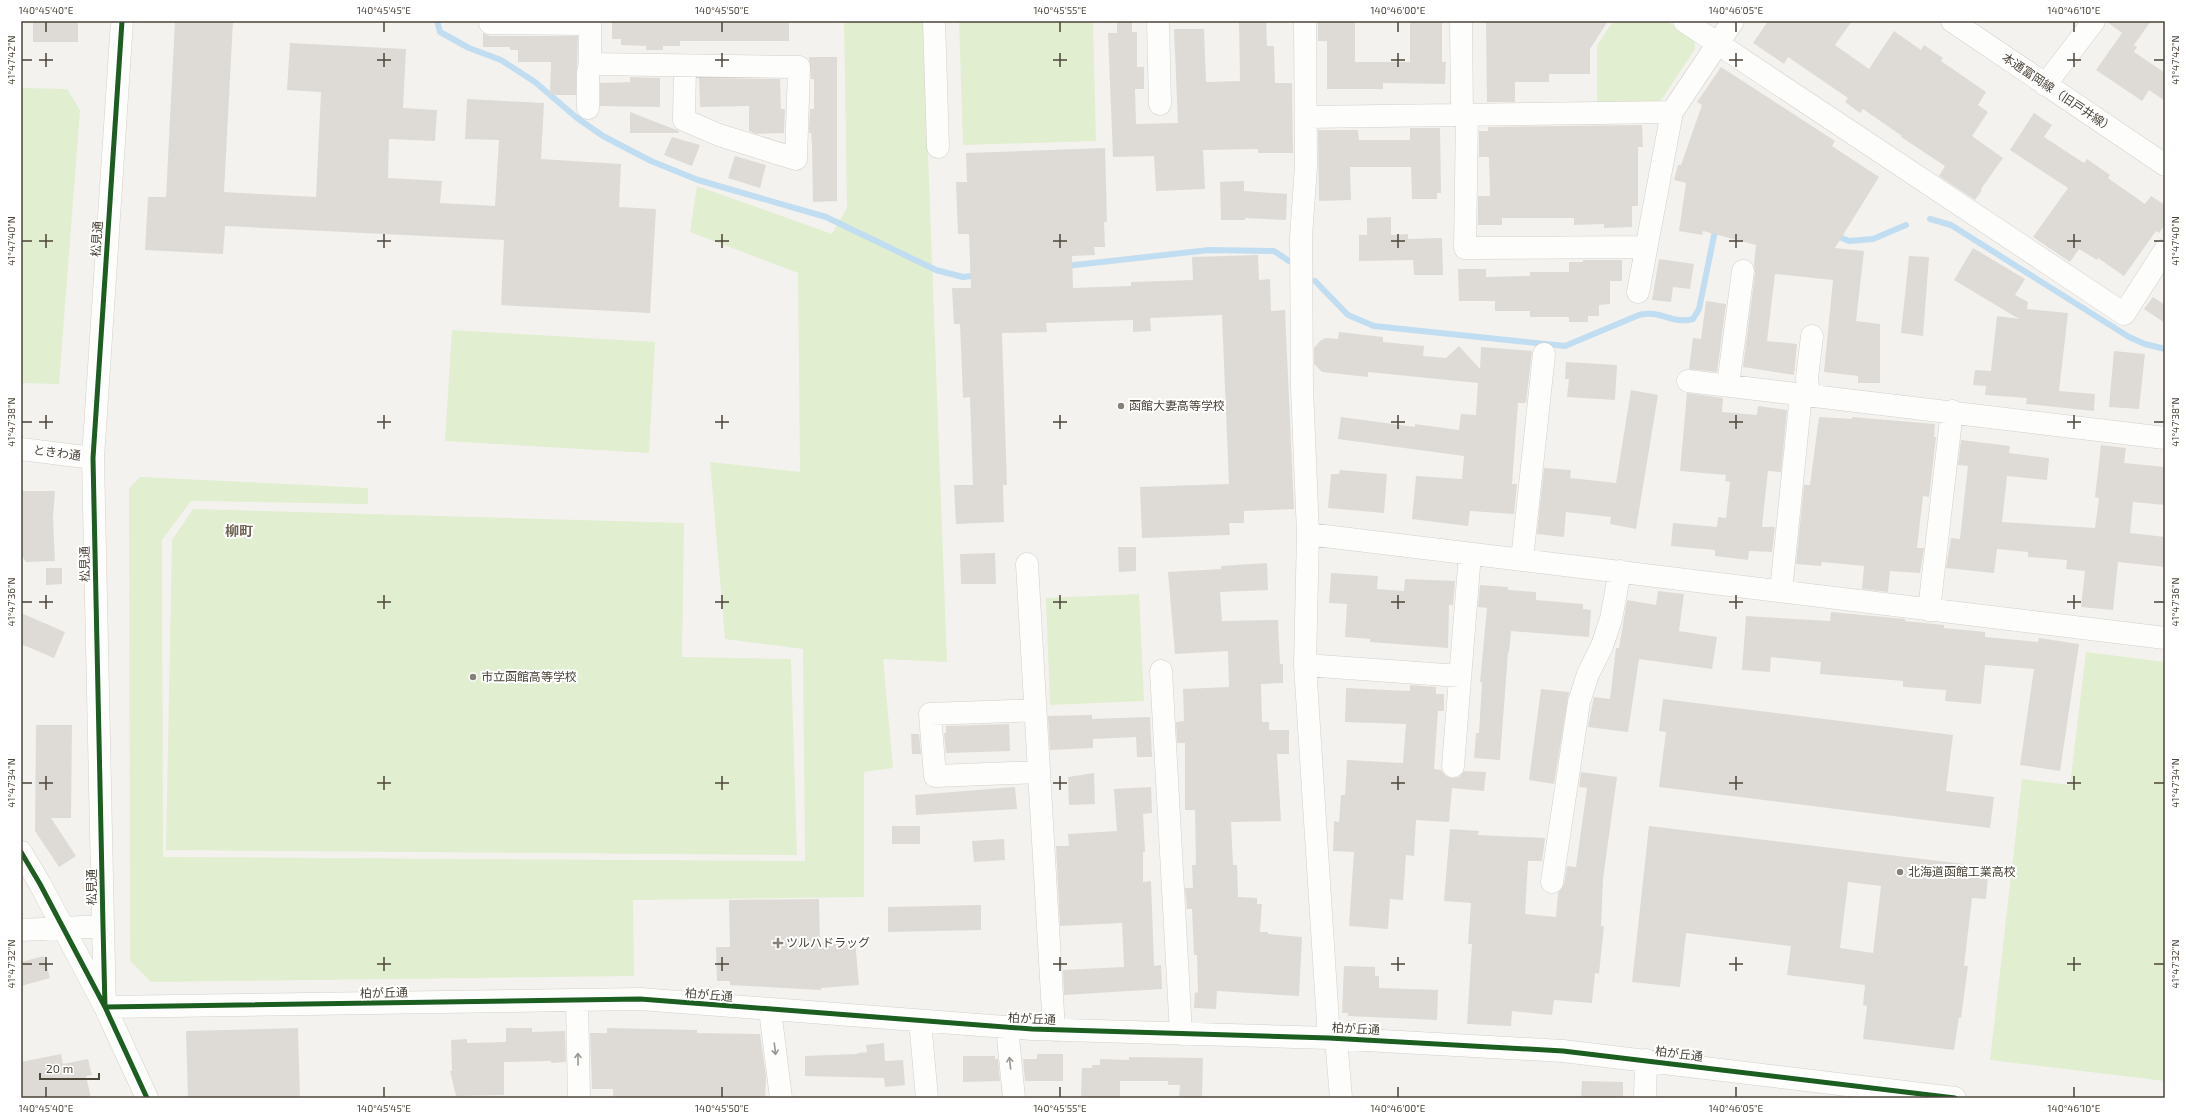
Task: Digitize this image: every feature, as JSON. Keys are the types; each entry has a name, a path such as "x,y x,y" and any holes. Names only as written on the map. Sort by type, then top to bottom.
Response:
{"street":[{"name":"松見通","path":"122,21 93,458 102,926 106,1007 147,1098"},
{"path":"934,21 938,147"},
{"path":"1158,21 1160,104"},
{"path":"1305,21 1306,166 1301,237 1302,388 1308,534 1305,665 1332,1038 1341,1098"},
{"path":"1461,21 1465,115 1465,248 1646,247"},
{"path":"1684,21 2124,314 2165,250"},
{"path":"1638,292 1672,112 1733,21"},
{"name":"本通富岡線（旧戸井線）","path":"1952,21 2165,165"},
{"path":"2046,84 2094,21"},
{"path":"490,23 590,22 588,108"},
{"path":"590,64 799,67 796,159 719,135 684,120 685,66"},
{"path":"1306,117 1672,112"},
{"path":"1728,385 1743,271"},
{"path":"1781,591 1812,336"},
{"path":"1522,560 1544,354"},
{"path":"1688,381 1952,411 2165,438"},
{"path":"1929,610 1952,411"},
{"name":"ときわ通","path":"21,449 93,458"},
{"path":"1308,534 2165,638"},
{"path":"1453,766 1470,554"},
{"path":"1027,564 1054,1030"},
{"path":"1552,882 1579,702 1588,674 1602,646 1611,619 1620,572"},
{"path":"1305,665 1460,676"},
{"path":"1161,671 1181,1034"},
{"path":"1035,710 930,714 935,776 1039,772"},
{"path":"21,852 106,1007"},
{"path":"21,930 102,926"},
{"name":"柏が丘通","path":"106,1007 640,999 1007,1028 1332,1038 1563,1051 1646,1060 1887,1094 1955,1098"},
{"path":"577,1001 579,1098"},
{"path":"770,1010 781,1098"},
{"path":"920,1021 927,1098"},
{"path":"1007,1028 1014,1098"},
{"path":"1646,1060 1646,1098"}],"green space":[{"path":"844,21 923,21 947,662 883,659 893,768 864,772 864,897 633,900 634,976 151,982 130,961 129,488 140,477 368,488 368,504 191,501 162,540 163,857 805,861 803,649 725,639 710,462 800,472 798,273 690,232 697,186 832,234 847,208"},
{"path":"959,21 1093,21 1096,141 963,145"},
{"path":"1613,21 1667,21 1694,39 1695,49 1662,99 1655,103 1597,103 1597,46"},
{"path":"21,88 67,89 80,110 59,384 21,383"},
{"path":"452,330 655,342 649,453 445,441"},
{"path":"193,509 684,523 682,657 791,659 797,855 166,850 172,540"},
{"path":"1139,594 1144,701 1050,705 1046,598"},
{"path":"2086,652 2165,662 2165,1081 1990,1060 2022,779 2070,785"}],"building":[{"path":"33,21 78,21 78,42 33,42"},
{"path":"175,21 233,21 224,192 316,197 321,92 287,90 290,43 406,49 403,108 437,110 435,141 389,139 388,178 442,181 440,203 495,206 499,140 465,139 467,99 544,103 541,159 621,164 619,207 656,209 650,313 501,305 504,240 225,226 223,254 145,250 148,197 166,197"},
{"path":"612,21 789,21 789,41 680,41 680,46 663,46 663,50 646,50 646,46 621,45 621,39 612,39"},
{"path":"1117,21 1132,21 1132,32 1137,32 1137,67 1144,67 1144,89 1135,89 1136,124 1178,123 1174,29 1204,29 1206,82 1240,81 1239,21 1266,21 1267,46 1274,46 1275,83 1292,83 1293,153 1258,153 1258,149 1203,150 1205,189 1156,191 1154,156 1113,157 1108,33 1117,33"},
{"path":"1318,21 1355,21 1355,62 1410,62 1410,21 1442,21 1442,62 1446,62 1445,84 1383,83 1383,89 1327,89 1327,41 1318,41"},
{"path":"1486,21 1608,21 1590,49 1590,74 1549,74 1549,82 1515,82 1515,102 1487,102"},
{"path":"1768,21 1852,21 1835,45 1869,69 1894,31 1921,50 1924,45 1943,58 1941,61 1986,92 1978,105 1988,112 1972,136 2003,158 1975,200 1939,176 1945,166 1901,137 1902,136 1863,109 1860,113 1845,102 1848,98 1788,57 1784,64 1753,43"},
{"path":"2106,21 2151,21 2134,45 2137,47 2134,52 2165,73 2165,101 2149,90 2142,101 2096,70 2122,33"},
{"path":"483,33 490,36 578,36 576,95 550,95 551,62 518,62 518,50 510,50 510,47 483,47"},
{"path":"809,57 837,57 837,201 813,202 812,146 811,133 809,133 810,109 814,109 814,79 811,79"},
{"path":"1721,67 1835,141 1832,146 1879,177 1835,248 1864,251 1856,321 1880,324 1880,383 1858,383 1858,376 1824,372 1833,280 1775,274 1767,341 1797,344 1794,375 1743,367 1755,273 1754,265 1756,245 1703,231 1702,235 1679,231 1686,183 1674,180 1678,165 1681,165 1702,105 1697,102"},
{"path":"630,77 660,78 660,107 600,106 600,83 630,82"},
{"path":"699,78 780,79 781,109 785,109 784,133 756,134 749,131 749,106 700,107"},
{"path":"630,112 679,131 679,133 630,133"},
{"path":"2034,113 2052,125 2044,137 2084,163 2087,159 2110,175 2108,178 2145,204 2151,196 2165,205 2165,224 2159,233 2156,231 2124,276 2098,258 2097,260 2079,249 2070,262 2033,237 2068,188 2010,150"},
{"path":"1642,125 1643,147 1638,147 1638,206 1632,206 1632,227 1604,228 1604,224 1574,225 1574,218 1502,218 1502,225 1478,225 1478,196 1490,196 1489,157 1479,157 1479,131 1488,131 1488,127"},
{"path":"1410,128 1440,128 1441,193 1437,193 1437,199 1412,199 1411,167 1350,167 1351,200 1319,201 1318,130 1358,130 1359,140 1410,140"},
{"path":"672,137 700,145 692,166 664,155"},
{"path":"1105,148 1107,222 1104,222 1105,247 1094,247 1095,255 1072,256 1073,288 1131,286 1131,282 1193,280 1192,257 1258,255 1259,280 1270,279 1271,311 1285,310 1294,509 1244,511 1244,523 1229,523 1230,535 1142,538 1140,487 1229,484 1222,315 1150,318 1151,331 1133,332 1133,320 1046,323 1047,332 1002,333 1007,485 1003,485 1004,522 956,524 954,485 973,485 970,397 963,398 960,324 954,324 952,288 971,288 969,234 958,234 956,182 967,182 966,153"},
{"path":"735,156 766,165 760,188 728,178"},
{"path":"1244,181 1244,191 1287,194 1286,220 1245,218 1245,220 1221,220 1220,182"},
{"path":"1391,217 1391,235 1408,234 1408,239 1442,238 1443,275 1414,275 1413,260 1359,261 1359,235 1367,235 1367,218"},
{"path":"1973,248 2025,279 2015,295 2028,302 2027,309 2068,313 2059,391 2095,394 2094,411 2026,404 2027,398 1985,395 1986,386 1973,385 1975,370 1991,371 1997,316 2019,319 1954,280"},
{"path":"1909,256 1929,257 1923,336 1901,333"},
{"path":"1659,259 1694,264 1690,289 1673,287 1671,302 1652,300"},
{"path":"1583,260 1622,260 1622,281 1610,281 1610,304 1599,305 1599,316 1588,316 1588,322 1569,322 1569,317 1530,317 1530,311 1495,311 1495,301 1459,301 1458,269 1486,269 1486,277 1530,276 1530,272 1569,272 1569,262 1583,262"},
{"path":"2153,297 2165,305 2165,323 2144,309"},
{"path":"1706,301 1726,304 1717,372 1689,369 1693,338 1701,339"},
{"path":"1339,332 1383,337 1383,342 1424,346 1423,356 1446,358 1459,346 1480,369 1481,347 1532,351 1526,403 1518,403 1512,484 1517,484 1514,514 1470,511 1468,526 1412,519 1416,476 1462,479 1464,456 1338,439 1341,417 1415,427 1415,424 1459,430 1461,414 1476,415 1478,383 1368,372 1368,377 1322,372 1314,364 1314,348 1325,338 1338,339"},
{"path":"2114,351 2145,354 2139,409 2109,407"},
{"path":"1566,362 1617,365 1615,400 1567,397 1569,379 1565,379"},
{"path":"1631,390 1658,395 1636,529 1610,524 1611,517 1566,512 1564,537 1537,534 1544,468 1571,470 1570,478 1616,483"},
{"path":"1687,393 1723,398 1722,412 1757,415 1758,406 1787,410 1781,472 1768,471 1764,507 1762,527 1775,527 1772,552 1749,551 1748,560 1715,556 1715,550 1671,546 1673,523 1717,527 1718,517 1726,518 1730,482 1725,481 1726,475 1680,471"},
{"path":"1819,417 1852,419 1852,417 1935,424 1934,437 1936,437 1929,497 1923,496 1917,548 1924,548 1920,573 1890,571 1888,592 1862,589 1864,566 1822,562 1821,566 1796,564 1804,485 1810,485"},
{"path":"1961,440 2010,446 2009,453 2049,458 2047,480 2007,476 2002,522 2095,528 2099,498 2095,497 2101,445 2126,448 2124,463 2165,467 2165,505 2133,502 2130,533 2165,537 2165,567 2118,562 2113,610 2081,607 2085,571 2066,569 2067,560 2028,557 2028,552 1997,549 1994,573 1946,568 1951,538 1960,539 1968,466 1958,465"},
{"path":"1340,470 1387,474 1384,513 1328,508 1331,474 1339,474"},
{"path":"21,491 55,491 53,518 55,561 26,562 21,554"},
{"path":"1118,547 1136,547 1136,571 1119,572"},
{"path":"995,553 996,584 961,584 960,554"},
{"path":"1267,563 1268,590 1220,592 1222,621 1278,620 1280,664 1283,664 1283,683 1261,684 1262,722 1269,722 1269,730 1289,730 1289,754 1277,754 1281,821 1231,822 1233,865 1237,865 1238,897 1257,898 1257,904 1262,904 1260,932 1302,937 1299,996 1217,991 1216,1009 1194,1008 1195,992 1198,993 1197,955 1194,955 1192,909 1187,909 1185,888 1193,888 1192,865 1196,865 1195,810 1185,810 1185,743 1177,743 1176,722 1184,721 1183,689 1229,687 1228,651 1175,654 1168,572 1221,569 1221,566"},
{"path":"46,568 62,568 62,584 46,585"},
{"path":"1331,573 1378,576 1377,589 1404,591 1405,579 1455,581 1453,605 1449,605 1448,648 1370,642 1370,639 1345,637 1347,604 1329,603"},
{"path":"1480,585 1508,587 1508,590 1536,592 1536,600 1583,604 1583,609 1591,610 1589,637 1511,631 1508,652 1500,760 1474,758 1476,733 1479,733 1482,682 1480,682 1487,608 1478,607"},
{"path":"1658,591 1684,594 1679,631 1717,637 1712,669 1639,659 1628,732 1588,727 1594,697 1610,699 1616,648 1619,648 1627,600 1656,605"},
{"path":"1831,612 1905,619 1905,621 1944,625 1944,628 1985,632 1985,637 2038,642 2039,638 2079,644 2060,771 2020,765 2034,669 1985,665 1981,704 1945,701 1946,690 1903,687 1903,681 1820,674 1821,662 1771,657 1770,672 1742,670 1746,616 1830,621"},
{"path":"21,613 65,632 54,658 21,644"},
{"path":"1410,685 1436,687 1436,694 1444,694 1444,711 1438,711 1434,769 1441,770 1446,776 1452,778 1459,777 1464,771 1486,772 1484,791 1452,788 1449,822 1416,820 1414,856 1406,855 1403,900 1390,899 1388,929 1349,926 1354,852 1333,851 1334,821 1339,822 1341,795 1345,795 1347,760 1403,763 1406,724 1345,722 1346,688 1410,691"},
{"path":"1541,689 1569,692 1554,784 1529,780"},
{"path":"1663,699 1953,735 1946,791 1994,797 1990,828 1659,787 1666,732 1659,731"},
{"path":"1092,715 1092,719 1150,717 1152,757 1137,757 1136,737 1093,739 1093,748 1050,750 1048,716"},
{"path":"1009,724 1010,751 946,753 944,733 946,733 946,726"},
{"path":"36,725 72,725 71,818 51,818 76,856 59,867 35,831"},
{"path":"911,734 919,734 921,754 912,754"},
{"path":"1581,772 1617,777 1603,879 1601,926 1604,926 1599,974 1595,973 1592,1003 1554,1000 1552,1015 1512,1011 1511,1026 1467,1024 1472,944 1468,944 1471,903 1444,901 1450,829 1479,831 1478,835 1545,838 1542,861 1528,861 1525,914 1556,917 1558,893 1564,884 1567,866 1576,867 1587,788 1579,787"},
{"path":"1094,773 1095,804 1069,805 1068,777"},
{"path":"1015,787 1017,809 916,815 915,795"},
{"path":"1151,787 1152,813 1143,814 1145,852 1143,852 1143,882 1151,881 1154,966 1161,965 1162,989 1064,995 1063,970 1124,967 1122,923 1060,926 1056,846 1069,846 1068,834 1117,831 1114,789"},
{"path":"892,826 920,826 920,844 892,844"},
{"path":"1649,826 1964,864 1963,874 1988,876 1986,899 1972,898 1964,966 1968,966 1961,1018 1959,1017 1954,1050 1863,1039 1867,1006 1863,1005 1865,985 1787,975 1791,946 1686,933 1680,987 1632,982","holes":["1848,882 1881,886 1873,953 1840,948"]},
{"path":"1004,839 1005,860 974,862 972,841"},
{"path":"819,899 820,943 855,940 859,985 821,988 821,990 730,985 730,981 717,981 716,947 730,947 729,900"},
{"path":"981,905 981,930 888,932 888,907"},
{"path":"44,956 50,978 21,986 21,962"},
{"path":"1344,966 1375,967 1375,976 1379,976 1379,988 1438,990 1437,1020 1348,1016 1348,1013 1342,1013"},
{"path":"298,1028 300,1098 188,1098 186,1031"},
{"path":"506,1028 532,1028 532,1032 565,1031 566,1062 504,1062 504,1095 456,1096 450,1071 452,1071 451,1040 467,1039 467,1043 506,1042"},
{"path":"607,1028 697,1030 697,1033 760,1034 766,1076 765,1098 613,1098 613,1089 592,1089 590,1033 607,1033"},
{"path":"884,1043 885,1061 903,1060 905,1085 885,1087 884,1078 805,1076 805,1056 857,1054 867,1052 866,1045"},
{"path":"61,1054 63,1064 88,1059 92,1075 86,1076 91,1098 21,1098 21,1062"},
{"path":"1037,1054 1063,1054 1063,1081 1025,1081 1023,1059 1037,1059"},
{"path":"963,1056 995,1056 995,1059 998,1059 1000,1081 963,1082"},
{"path":"1129,1057 1203,1058 1202,1098 1179,1098 1180,1085 1168,1085 1168,1081 1120,1081 1120,1098 1081,1098 1082,1068 1092,1068 1092,1065 1100,1065 1100,1059 1129,1060"},
{"path":"1582,1081 1623,1082 1623,1097 1581,1098"}],"waterway":[{"path":"437,21 440,32 469,48 501,60 535,82 577,118 603,136 651,161 698,180 826,217 936,270 963,277 979,275"},
{"path":"1930,219 1951,225 2129,337 2145,344 2165,349"},
{"path":"1834,235 1849,241 1873,239 1906,225"},
{"path":"1315,281 1348,315 1374,326 1565,346 1639,315 1654,314 1679,320 1693,319 1699,309 1716,226"},
{"path":"1066,266 1209,250 1274,251 1289,261"}],"cycle path":[{"path":"122,21 93,458 103,926 105,1007 147,1098"},
{"path":"21,852 40,884 105,1007 640,999 1032,1029 1329,1038 1563,1051 1955,1098"}],"place":[{"name":"函館大妻高等学校","path":"1121,406"},
{"name":"市立函館高等学校","path":"473,677"},
{"name":"北海道函館工業高校","path":"1900,872"},
{"name":"ツルハドラッグ","path":"778,943"}],"district":[{"name":"柳町","path":"239,531"}]}
